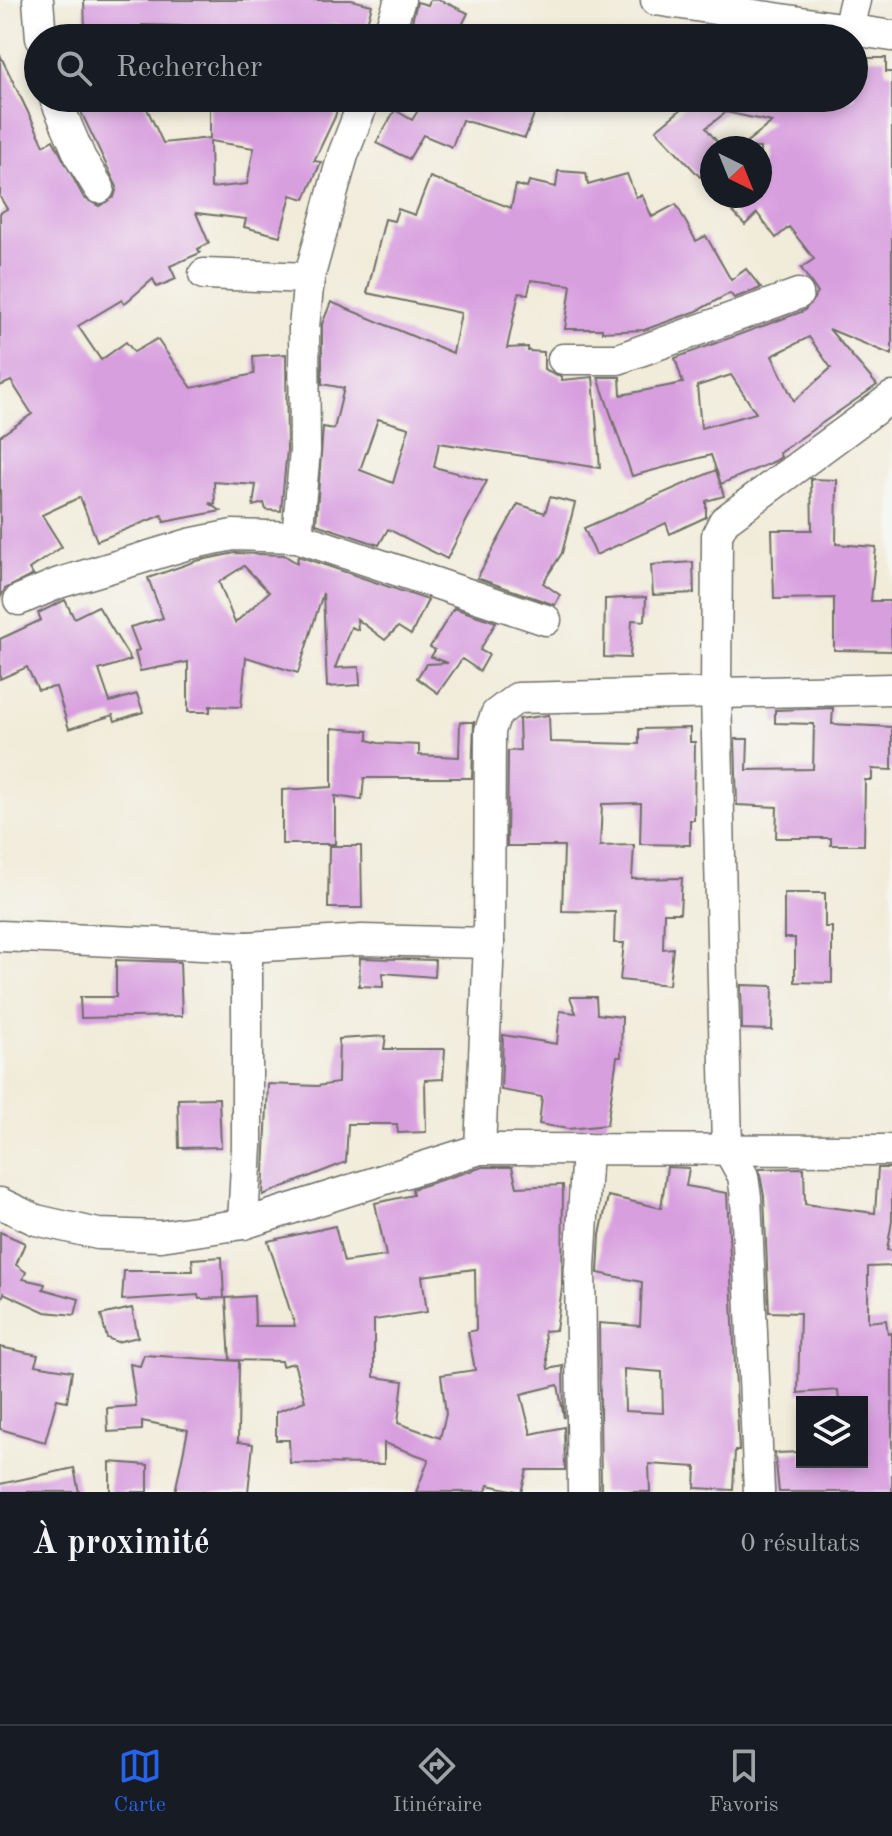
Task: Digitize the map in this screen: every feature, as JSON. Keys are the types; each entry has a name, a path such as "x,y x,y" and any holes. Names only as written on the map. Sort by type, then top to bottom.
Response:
{"street":[{"path":"38,0 40,24"},
{"path":"392,24 400,0"},
{"path":"656,0 799,24"},
{"path":"849,24 855,0"},
{"path":"868,34 892,36"},
{"path":"61,112 81,159 99,188"},
{"path":"297,537 305,451 304,327 309,278 343,155 360,112"},
{"path":"204,274 309,278"},
{"path":"563,359 618,359 798,294"},
{"path":"759,1492 746,1197 743,1176 727,1147 716,694 717,535 724,521 892,397"},
{"path":"19,600 59,583 189,544 233,535 297,537 546,620"},
{"path":"480,1149 489,943 490,731 496,714 517,698 892,689"},
{"path":"0,936 247,947 362,940 489,943"},
{"path":"243,1224 247,1146 247,947"},
{"path":"0,1203 36,1220 98,1234 184,1234 243,1224 480,1149 727,1147 892,1150"},
{"path":"583,1492 580,1267 587,1149"}],"building":[{"path":"84,0 351,0 372,5 367,24 85,24"},
{"path":"430,0 440,0 468,13 463,24 420,24 412,21 417,2 428,5"},
{"path":"0,55 24,104 24,112 28,112 44,145 53,140 84,198 99,206 114,197 117,187 82,112 149,112 163,143 210,138 210,112 336,112 314,161 321,162 305,199 291,195 280,236 244,227 246,219 196,213 209,243 198,249 200,253 170,266 176,279 157,287 153,279 124,304 122,300 78,326 101,360 126,342 134,352 157,339 192,388 254,374 253,356 286,354 287,450 281,511 266,510 264,503 253,506 256,485 214,482 215,504 209,503 221,511 164,522 162,515 97,541 80,497 42,515 62,547 29,569 33,575 5,589 0,598 0,436 32,414 11,381 0,386 0,213 7,209 0,197","holes":["210,141 254,148 247,184 211,188"]},
{"path":"868,58 886,58 886,72 892,72 892,355 829,329 877,385 779,453 781,457 721,484 711,455 632,476 598,377 620,377 621,395 683,383 675,358 804,311 818,293 801,268 814,259 789,227 776,238 757,213 745,225 729,208 772,208 772,136 754,136 772,122 726,112 868,112","holes":["809,337 831,368 794,401 772,356","731,375 756,413 701,428 697,386"]},
{"path":"394,112 412,120 417,112 535,112 525,138 462,120 452,147 423,135 409,159 376,143"},
{"path":"678,112 726,112 706,128 712,136 700,136 700,177 656,130"},
{"path":"558,171 586,173 588,185 627,174 636,197 642,195 652,217 676,204 696,241 706,236 731,280 746,269 761,288 734,298 730,293 697,311 644,330 602,332 602,329 565,329 571,285 531,280 528,294 519,293 507,348 528,347 528,351 544,352 544,369 562,377 562,380 593,377 600,468 439,443 434,467 487,481 447,559 388,529 379,545 316,524 323,427 334,429 344,388 322,384 322,324 331,302 453,353 461,313 367,293 385,219 394,221 398,209 415,215 430,177 511,208 516,185 527,188 529,181 556,187","holes":["378,419 409,428 393,483 360,470"]},
{"path":"716,470 724,496 706,501 706,517 670,534 666,523 596,555 584,528"},
{"path":"811,479 837,480 836,544 876,547 871,601 890,601 892,651 834,650 834,598 774,599 772,530 812,530"},
{"path":"550,497 575,503 562,553 543,583 560,595 555,605 477,578 518,504 545,513"},
{"path":"235,553 284,555 297,563 298,556 428,600 411,635 398,627 385,640 357,619 358,630 351,627 335,668 359,667 360,685 327,687 323,593 298,673 246,657 241,707 210,706 210,712 188,712 188,662 140,671 135,652 139,650 130,627 163,618 148,578 196,561","holes":["244,566 269,592 235,623 219,582"]},
{"path":"693,562 694,593 653,595 651,565"},
{"path":"646,597 645,621 632,620 630,658 604,657 605,599"},
{"path":"65,600 74,618 98,606 131,660 99,670 110,702 137,694 143,712 115,721 113,715 69,729 56,687 38,690 27,667 0,679 0,639 41,620 38,613"},
{"path":"454,608 496,622 480,650 489,655 480,671 462,659 438,693 417,678 426,664 448,663 431,657 435,650 430,647"},
{"path":"833,708 832,724 892,727 892,770 872,769 872,780 865,780 864,845 831,845 831,838 776,838 777,807 737,805 735,739 748,739 747,770 813,769 814,724 775,723 775,710"},
{"path":"549,715 550,742 639,744 639,729 690,728 690,742 695,742 694,820 690,820 690,845 640,844 641,803 602,804 600,846 634,845 632,879 682,878 680,913 664,913 663,949 673,948 669,985 620,980 624,943 614,943 615,912 562,911 564,846 507,846 508,751 520,750 519,719"},
{"path":"460,722 474,722 472,778 364,778 362,800 335,796 335,844 282,844 282,790 332,787 332,728 368,731 368,740 378,743 419,745 419,755 459,757"},
{"path":"329,846 361,846 362,908 328,908"},
{"path":"784,893 825,893 825,927 832,927 832,983 795,982 795,938 784,938"},
{"path":"360,958 435,960 434,977 383,973 383,987 359,986"},
{"path":"116,960 180,962 182,1016 81,1018 80,997 116,997"},
{"path":"741,985 773,986 772,1030 742,1029"},
{"path":"570,997 596,997 597,1014 622,1017 621,1057 617,1057 607,1125 568,1129 539,1124 542,1097 501,1090 503,1035 557,1044 560,1011 576,1013"},
{"path":"386,1036 384,1049 445,1049 443,1079 425,1080 426,1132 398,1133 397,1124 348,1124 346,1162 263,1195 268,1084 317,1086 338,1083 339,1039"},
{"path":"219,1098 221,1147 179,1148 178,1099"},
{"path":"483,1167 512,1167 517,1187 563,1185 562,1288 556,1330 544,1331 548,1369 563,1366 564,1418 558,1385 521,1394 531,1434 564,1427 565,1470 527,1470 521,1492 488,1485 486,1491 479,1492 416,1492 429,1459 384,1443 384,1464 290,1463 289,1440 276,1440 276,1412 305,1401 294,1363 282,1366 281,1361 230,1360 226,1298 254,1296 255,1326 295,1326 268,1241 335,1226 344,1262 386,1256 375,1203 413,1195 412,1189","holes":["475,1269 476,1330 468,1332 475,1370 441,1375 446,1414 440,1438 398,1423 403,1381 374,1377 374,1320 427,1312 422,1276"]},
{"path":"667,1167 689,1168 686,1186 727,1193 739,1451 735,1451 733,1490 695,1488 696,1467 649,1464 650,1492 601,1492 599,1323 640,1326 642,1282 598,1273 600,1235 608,1196 661,1208","holes":["624,1369 662,1372 663,1413 625,1411"]},
{"path":"804,1168 805,1204 875,1213 878,1168 892,1168 892,1221 887,1250 892,1251 892,1266 868,1267 868,1322 886,1320 888,1334 892,1333 892,1492 779,1492 775,1453 796,1452 796,1468 868,1468 868,1396 838,1396 838,1390 798,1393 800,1313 769,1312 764,1196 759,1169"},
{"path":"0,1232 25,1243 16,1265 26,1272 23,1279 45,1284 43,1289 79,1299 75,1315 45,1312 4,1293 0,1302"},
{"path":"222,1257 224,1298 199,1299 198,1295 122,1300 124,1271 193,1271 192,1259"},
{"path":"132,1308 138,1337 117,1342 107,1338 101,1315"},
{"path":"0,1347 38,1355 35,1365 72,1371 67,1401 57,1399 45,1442 0,1429"},
{"path":"144,1355 239,1361 238,1442 253,1444 248,1492 175,1492 188,1430 142,1421 142,1430 108,1432 107,1408 136,1406 130,1364 140,1366"},
{"path":"110,1462 148,1465 148,1492 110,1492"},
{"path":"74,1468 79,1492 0,1492 0,1484"}]}
